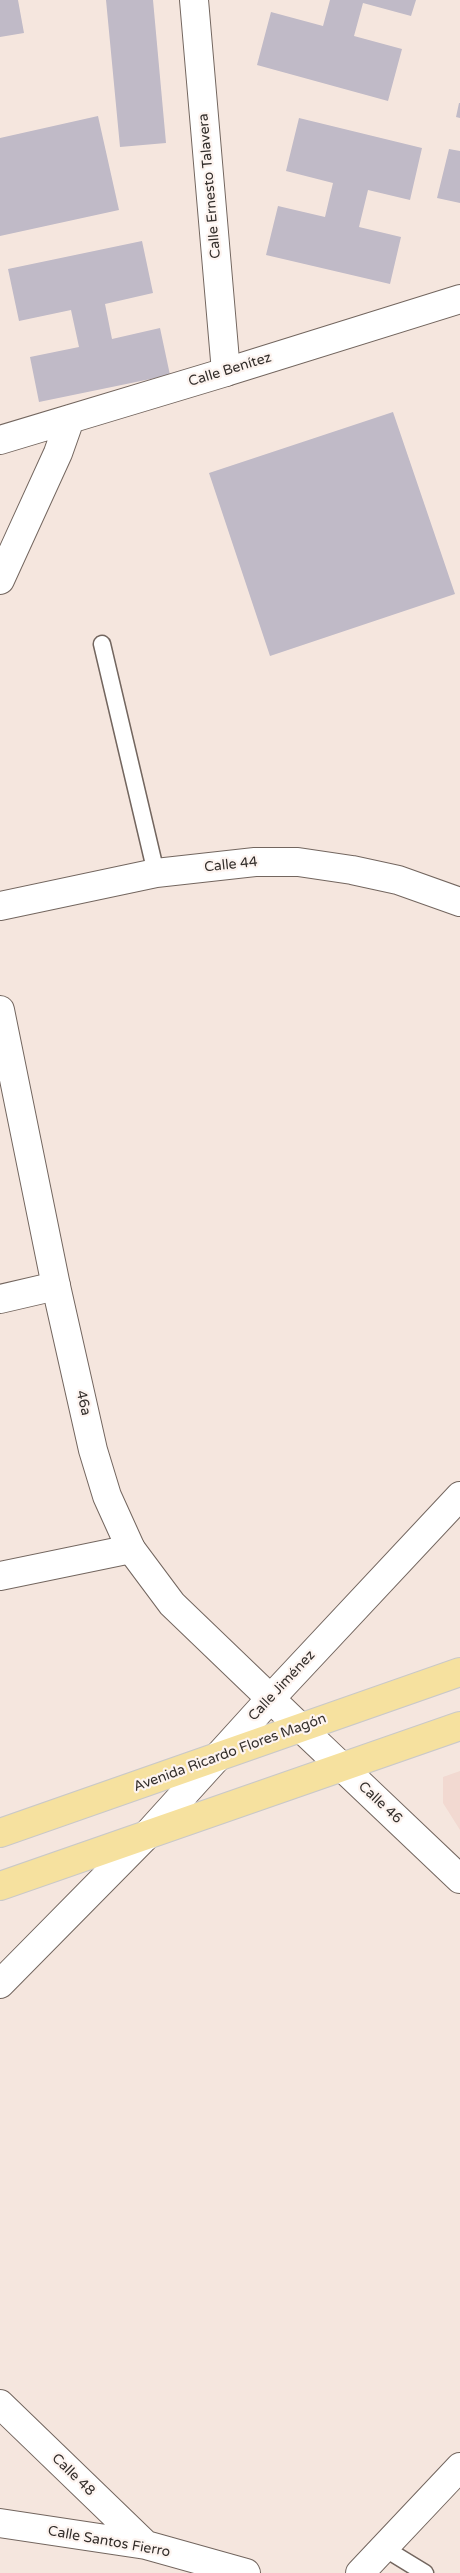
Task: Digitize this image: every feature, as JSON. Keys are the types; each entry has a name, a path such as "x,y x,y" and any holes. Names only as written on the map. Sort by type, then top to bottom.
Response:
{"main road":[{"name":"Avenida Ricardo Flores Magón","path":"0,1833 216,1759 300,1727 460,1672"},
{"path":"0,1886 460,1726"}],"street":[{"name":"Calle Ernesto Talavera","path":"194,0 226,372"},
{"name":"Calle Benítez","path":"0,440 226,372 460,298"},
{"path":"0,580 58,453 70,419"},
{"name":"Calle 44","path":"0,906 156,873 255,862 298,862 352,870 398,880 460,902"},
{"name":"46a","path":"0,1010 56,1286 104,1487 131,1549 172,1604 300,1727"},
{"path":"0,1299 56,1286"},
{"name":"Calle Jiménez","path":"0,1984 145,1837 271,1698 460,1496"},
{"path":"0,1576 131,1549"},
{"name":"Calle 46","path":"300,1727 460,1879"},
{"name":"Calle 48","path":"0,2404 146,2546"},
{"path":"360,2573 460,2467"},
{"name":"Calle Santos Fierro","path":"0,2523 146,2546 246,2573"}],"lane":[{"path":"102,644 156,873"},
{"path":"384,2548 425,2573"}],"shaded area":[{"path":"460,1771 460,1830 443,1803 443,1777"}],"building":[{"path":"0,0 18,0 24,33 0,37"},
{"path":"106,0 153,0 166,143 120,147"},
{"path":"330,0 416,0 411,16 363,3 354,36 402,49 388,101 257,65 271,12 323,26"},
{"path":"460,103 460,118 456,117"},
{"path":"98,116 119,210 0,236 0,138"},
{"path":"299,118 422,148 410,200 368,190 359,227 401,237 390,284 266,255 278,206 325,217 333,183 286,171"},
{"path":"449,149 460,151 460,203 437,198"},
{"path":"142,241 153,293 105,304 112,339 160,328 170,375 39,402 30,357 79,347 71,310 19,321 8,269"},
{"path":"393,412 455,594 270,656 209,473"}]}
